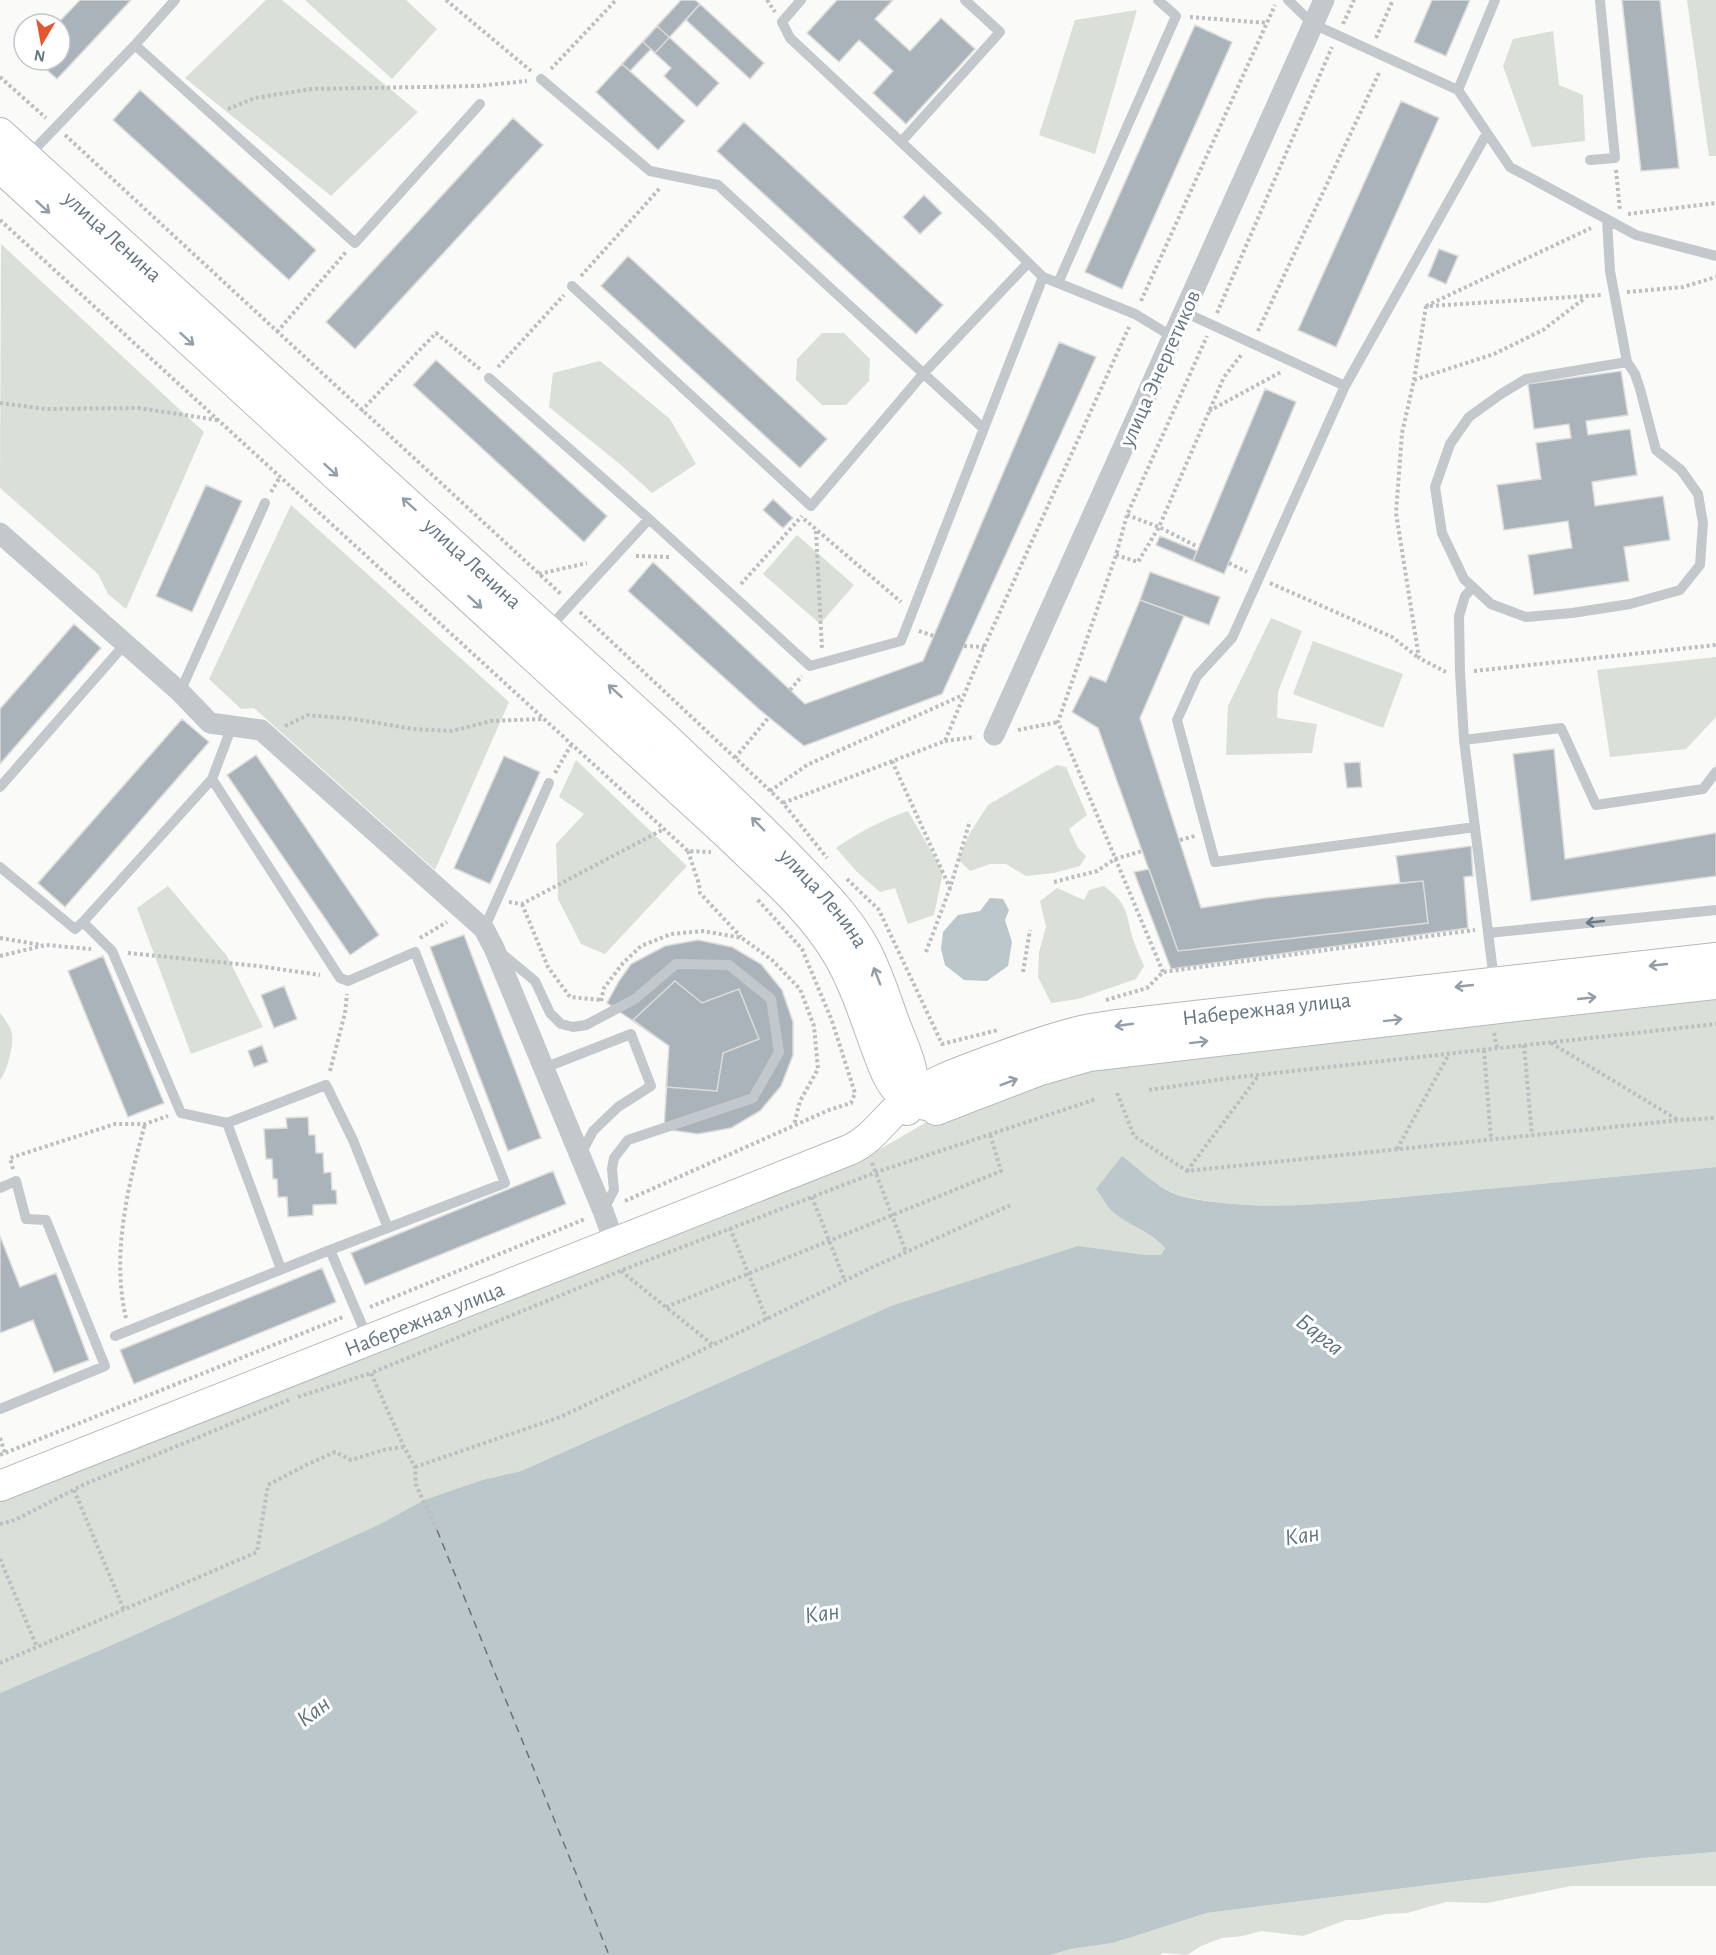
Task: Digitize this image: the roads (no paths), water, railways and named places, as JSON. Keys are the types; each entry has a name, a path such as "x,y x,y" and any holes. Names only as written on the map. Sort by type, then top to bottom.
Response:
{"main road":[{"name":"улица Ленина","path":"0,133 15,167 642,754 777,883 821,929 850,978 889,1082 889,1096 879,1135"},
{"name":"улица Ленина","path":"15,167 547,630 748,815 826,895 864,947 875,969 910,1059 913,1074 910,1099"},
{"name":"Набережная улица","path":"0,1486 368,1339 617,1258 849,1150 864,1147 879,1135 954,1102 1040,1070 1089,1056 1497,995 1716,958"},
{"name":"Набережная улица","path":"879,1135 893,1111 931,1085 1032,1045 1083,1031 1149,1021 1497,995 1716,984"},
{"name":"улица Ленина","path":"898,1031 909,1047 922,1058 937,1065 974,1067"},
{"name":"улица Ленина","path":"885,1070 898,1090 910,1099"},
{"path":"910,1099 928,1106 954,1102"}],"street":[{"name":"улица Энергетиков","path":"994,735 1324,0"},
{"path":"0,533 180,692 210,723 261,730 484,929 494,948 603,1211 617,1258"}],"lane":[{"path":"15,167 135,45 175,0"},
{"path":"801,0 782,22 790,39 1043,277 1135,314 1173,337"},
{"path":"901,142 1000,32 965,0"},
{"path":"1058,283 1176,16 1158,0"},
{"path":"1288,0 1313,24 1458,90 1510,167 1636,235 1716,256"},
{"path":"1458,90 1495,0"},
{"path":"1590,160 1615,158 1600,0"},
{"path":"135,45 355,243 480,104"},
{"path":"541,79 651,171 718,185 983,428"},
{"path":"1475,827 1215,862 1177,720 1197,676 1232,638 1345,386 1487,133"},
{"path":"1607,220 1610,270 1627,362 1635,374 1640,389 1656,450 1681,470 1698,494 1704,523 1700,565 1680,590 1630,604 1526,617 1491,604 1464,579 1442,533 1435,487 1450,444 1469,417 1526,379 1627,362"},
{"path":"572,286 811,506 923,374 1028,263"},
{"path":"489,378 649,519 810,666 901,641 1043,277"},
{"path":"1184,312 1306,366 1345,386"},
{"path":"180,692 265,503"},
{"path":"547,630 649,519"},
{"path":"1473,587 1465,596 1459,616 1460,672 1464,740 1497,995"},
{"path":"0,787 125,644"},
{"path":"0,867 75,929 212,779 232,726"},
{"path":"1464,740 1561,728 1596,805 1703,789 1716,772"},
{"path":"115,1336 505,1183 415,952 344,980 212,779"},
{"path":"484,929 549,783"},
{"path":"1488,933 1716,910"},
{"path":"82,922 112,951 181,1113 227,1123 326,1085 353,1140 388,1228"},
{"path":"494,948 535,981 549,1013 561,1024 573,1027 586,1025 635,999 676,964 729,965 771,999 779,1052 753,1098 628,1140 614,1158 612,1169 614,1190 603,1211"},
{"path":"544,1068 631,1034 651,1086 618,1107 593,1131 580,1156"},
{"path":"227,1123 281,1269"},
{"path":"0,1188 16,1181 26,1219 46,1220 105,1366 0,1409"},
{"path":"330,1250 368,1339"}],"water":[{"path":"990,898 1003,899 1009,910 1005,920 1012,942 1008,966 987,981 964,980 945,965 941,949 943,932 958,915 980,911"},
{"path":"1122,1156 1158,1184 1181,1196 1212,1202 1275,1206 1372,1200 1716,1167 1716,1852 1643,1858 1207,1913 1113,1943 1071,1949 1050,1955 0,1955 0,1693 378,1525 424,1500 482,1480 521,1471 891,1306 1078,1246 1144,1255 1161,1255 1165,1248 1146,1232 1116,1215 1096,1189"}],"water label":[{"name":"Барга","path":"1320,1334"},
{"name":"Кан","path":"1302,1535"},
{"name":"Кан","path":"822,1613"},
{"name":"Кан","path":"313,1711"}]}
